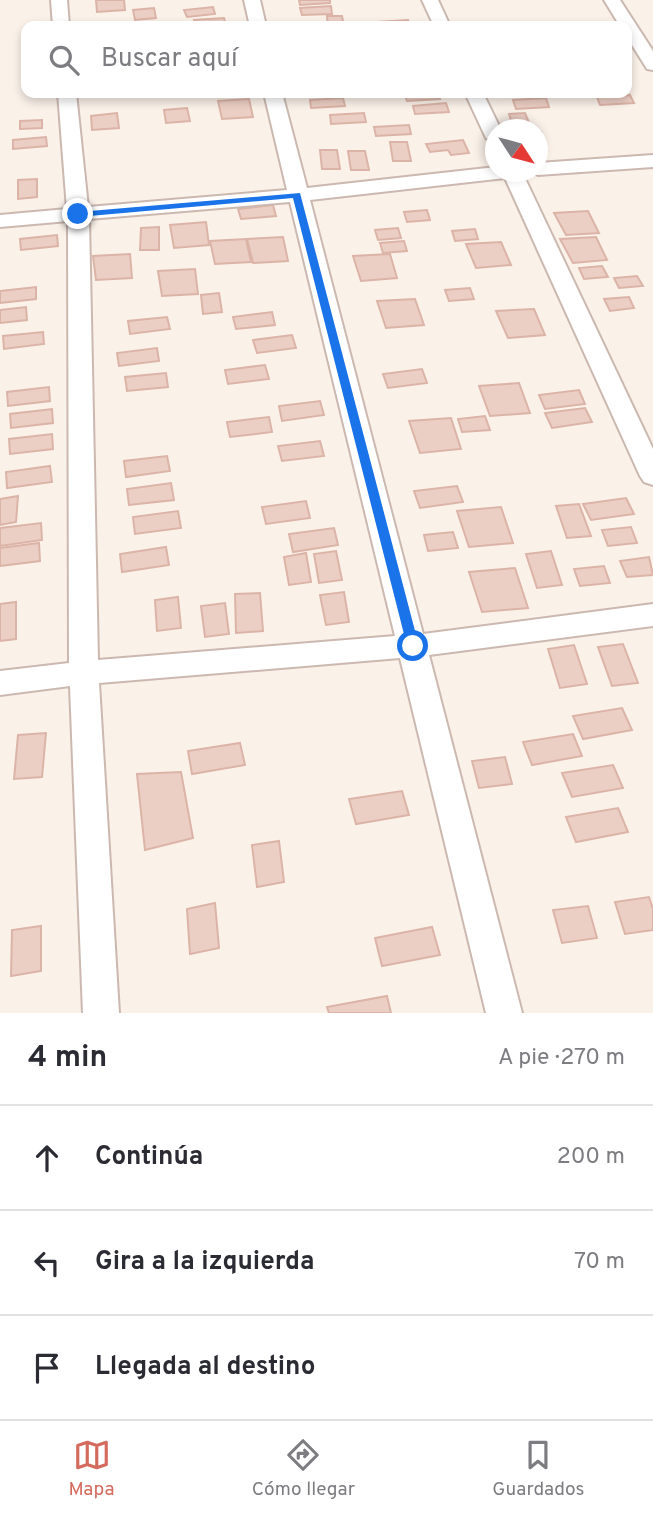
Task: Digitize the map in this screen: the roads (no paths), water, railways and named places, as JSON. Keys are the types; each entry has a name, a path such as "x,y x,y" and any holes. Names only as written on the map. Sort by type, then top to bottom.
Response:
{"street":[{"path":"59,0 61,21"},
{"path":"252,0 257,21"},
{"path":"430,0 440,21"},
{"path":"612,0 625,21"},
{"path":"632,32 653,65"},
{"path":"67,98 78,214 84,673 101,1013"},
{"path":"274,98 296,195 413,646 504,1013"},
{"path":"476,98 486,119"},
{"path":"548,168 653,161"},
{"path":"0,221 296,195 485,174"},
{"path":"517,182 653,476"},
{"path":"0,683 84,673 413,646 653,615"}]}
